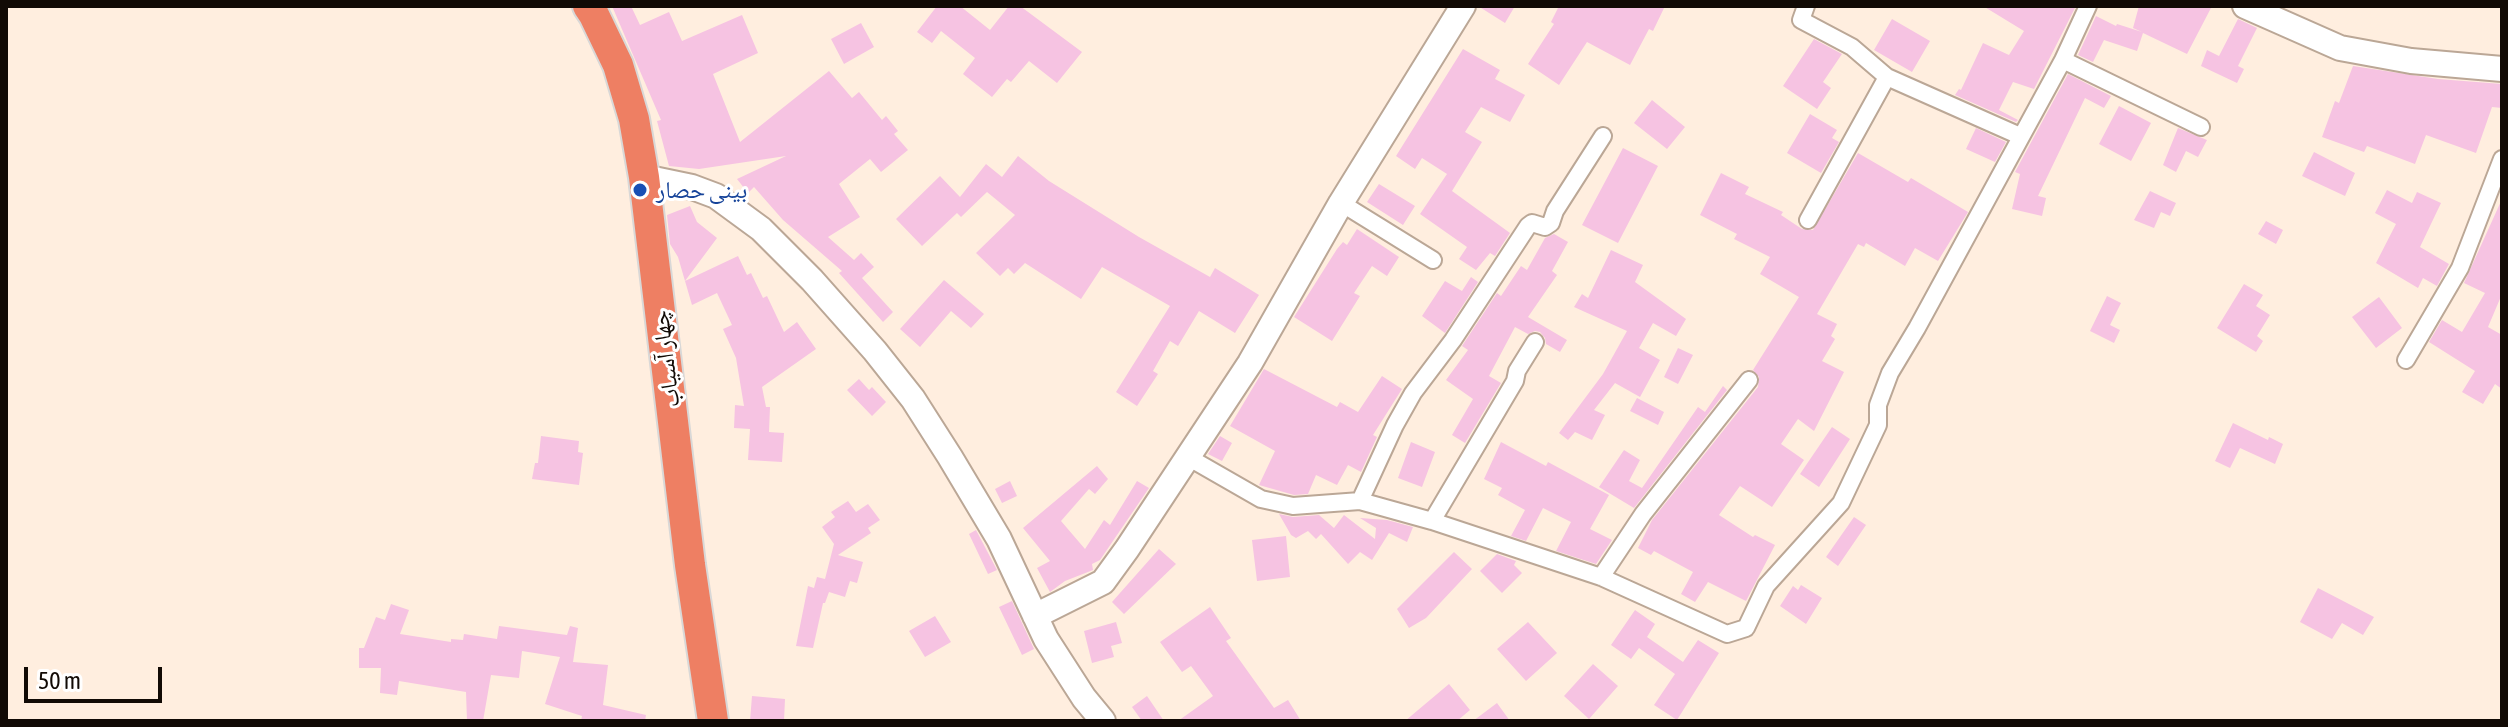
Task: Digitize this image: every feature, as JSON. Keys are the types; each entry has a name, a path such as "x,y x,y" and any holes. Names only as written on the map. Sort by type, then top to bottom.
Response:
{"highway":[{"name":"چهار آسیاب","path":"588,6 618,65 634,119 644,177 690,565 713,721"}],"street":[{"path":"1035,616 1103,582 1127,549 1250,363 1341,203 1463,6"},
{"path":"1806,6 1801,20 1852,47 1887,77 2020,136"},
{"path":"1186,456 1261,499 1293,506 1360,501 1432,521 1601,577 1727,634 1746,628 1766,586 1841,503 1878,425 1878,405 1890,373 2063,60 2088,6"},
{"path":"2245,6 2340,48 2411,61 2502,69"},
{"path":"2063,60 2201,127"},
{"path":"1808,220 1887,77"},
{"path":"1360,501 1413,393 1453,340 1528,226 1532,223 1545,227 1551,223 1555,211 1603,136"},
{"path":"2406,360 2460,268 2502,159"},
{"path":"644,177 692,187 716,196 761,229 812,280 913,399 999,539 1035,616 1084,698 1103,721"},
{"path":"1341,203 1433,260"},
{"path":"1432,521 1535,342"},
{"path":"1601,577 1643,514 1749,380"}],"building":[{"path":"612,6 631,6 640,25 669,12 682,41 742,15 758,53 713,74 740,142 829,71 852,98 859,92 882,120 886,116 898,131 894,134 908,150 881,172 870,159 839,184 860,217 828,237 854,260 861,253 874,267 862,278 893,312 883,322 839,273 842,271 783,220 754,187 748,193 737,179 786,156 699,169 669,166 657,121 661,120"},
{"path":"937,6 960,6 990,30 1009,6 1020,6 1082,52 1057,83 1029,61 1011,82 1007,79 992,97 963,74 975,58 941,31 932,43 917,32"},
{"path":"1478,6 1515,6 1505,23"},
{"path":"1559,6 1665,6 1653,31 1649,29 1630,65 1587,42 1559,85 1528,64 1554,24 1551,22"},
{"path":"1983,6 2076,6 2034,89 2013,82 1999,110 2018,120 2016,122 1955,95 1961,90 1983,43 2009,55 2024,31"},
{"path":"2139,6 2212,6 2187,54 2143,33 2137,51 2104,40 2093,62 2078,55 2096,16 2116,26 2142,32 2133,28"},
{"path":"1892,19 1930,41 1912,72 1874,50"},
{"path":"2238,19 2257,28 2238,66 2244,69 2237,83 2201,66 2207,50 2219,56"},
{"path":"861,23 874,47 844,64 831,39"},
{"path":"1814,39 1842,54 1823,82 1831,88 1817,109 1783,86"},
{"path":"1463,49 1500,70 1495,79 1525,95 1510,122 1481,107 1465,132 1482,142 1452,191 1510,233 1495,256 1490,253 1476,270 1459,259 1467,247 1420,214 1447,174 1422,158 1415,169 1396,156"},
{"path":"2353,66 2438,79 2502,84 2502,108 2492,107 2476,153 2426,135 2415,164 2367,146 2364,152 2322,137 2335,101 2339,103"},
{"path":"2068,74 2111,96 2104,108 2085,98 2038,196 2046,198 2042,216 2012,209 2020,174 2015,172"},
{"path":"1652,100 1685,127 1667,149 1634,123"},
{"path":"2119,106 2151,123 2131,161 2099,144"},
{"path":"1810,114 1837,130 1832,138 1839,142 1821,173 1787,153"},
{"path":"1976,128 2006,142 1995,162 1966,149"},
{"path":"2178,128 2207,140 2198,157 2186,151 2176,172 2163,165"},
{"path":"1623,148 1658,166 1618,243 1582,225"},
{"path":"2314,152 2355,173 2345,196 2302,176"},
{"path":"1858,153 1908,182 1911,178 1968,212 1938,261 1915,248 1905,266 1866,243 1864,247 1858,244 1817,314 1837,324 1831,336 1835,339 1822,361 1844,372 1814,431 1798,419 1781,444 1804,460 1772,507 1740,486 1719,515 1753,537 1755,535 1775,545 1746,601 1708,582 1695,602 1681,594 1693,572 1654,551 1651,555 1638,548 1652,520 1758,387 1759,377 1753,370 1799,297 1760,274 1770,257 1734,239 1737,234 1700,215 1721,173 1749,187 1745,194 1783,212 1781,215 1802,229 1813,230"},
{"path":"1018,156 1049,181 1139,237 1210,277 1215,268 1259,295 1235,333 1199,311 1178,346 1170,341 1153,371 1158,374 1137,406 1116,392 1170,306 1102,267 1081,299 1025,263 1014,274 1008,268 1000,276 976,253 1015,215 987,192 961,217 957,213 922,246 896,219 940,176 960,197 986,164 1002,177"},
{"path":"1379,184 1415,206 1403,225 1367,202"},
{"path":"2387,190 2412,203 2417,192 2441,203 2420,247 2449,264 2437,286 2423,278 2418,288 2376,263 2396,224 2375,213"},
{"path":"2150,191 2176,203 2170,216 2161,212 2154,228 2134,220"},
{"path":"2502,199 2502,294 2488,327 2502,335 2502,389 2495,384 2483,404 2462,392 2475,371 2429,342 2442,320 2462,332 2485,293 2464,283"},
{"path":"690,206 697,222 717,238 685,281 678,257 670,244 667,215"},
{"path":"2266,221 2283,230 2276,244 2258,234"},
{"path":"1357,229 1399,257 1387,276 1372,266 1354,293 1360,296 1332,341 1294,317 1337,249 1343,242 1347,245"},
{"path":"1554,234 1568,242 1552,271 1557,275 1528,317 1567,340 1560,352 1546,344 1540,332 1528,334 1515,327 1489,376 1501,383 1465,443 1452,435 1473,399 1446,380 1468,350 1462,346 1497,293 1501,296 1521,266 1527,270 1545,238"},
{"path":"1611,250 1643,265 1635,282 1686,319 1676,336 1653,323 1639,348 1660,360 1640,397 1615,383 1594,410 1605,415 1592,440 1575,432 1568,440 1559,433 1603,374 1627,331 1574,307 1582,294 1588,298"},
{"path":"738,256 747,275 751,273 763,298 767,296 784,332 797,322 816,349 762,387 766,407 770,407 769,432 784,433 782,462 748,460 750,429 734,428 735,405 744,406 736,358 723,329 732,325 717,293 692,305 685,281"},
{"path":"1471,277 1478,282 1445,333 1422,316 1445,281 1462,291"},
{"path":"944,280 984,314 971,328 951,311 920,347 900,329"},
{"path":"2244,284 2263,295 2256,306 2270,315 2257,336 2263,341 2256,352 2217,328"},
{"path":"2107,296 2121,303 2110,325 2120,330 2114,343 2090,331"},
{"path":"2379,297 2402,328 2376,348 2352,317"},
{"path":"1678,348 1693,355 1678,384 1664,377"},
{"path":"1264,369 1337,407 1340,402 1358,412 1382,376 1402,389 1373,435 1377,437 1361,472 1348,465 1337,485 1316,475 1308,494 1294,495 1259,485 1275,451 1230,426"},
{"path":"859,379 886,402 872,416 847,390"},
{"path":"1723,386 1727,390 1634,508 1599,487 1624,450 1640,460 1629,481 1642,488 1698,407 1705,412"},
{"path":"1637,398 1664,412 1658,425 1630,411"},
{"path":"2233,423 2283,444 2275,464 2240,448 2230,468 2215,461"},
{"path":"1832,427 1850,439 1819,487 1800,474"},
{"path":"541,436 579,441 578,452 583,453 579,485 532,479 535,463 538,463"},
{"path":"1220,436 1232,443 1222,461 1208,454"},
{"path":"1411,442 1435,452 1422,487 1398,478"},
{"path":"1501,442 1546,466 1548,462 1609,495 1590,529 1612,540 1596,564 1556,551 1571,522 1543,508 1526,541 1511,536 1525,510 1498,495 1502,488 1484,479"},
{"path":"1097,466 1108,479 1095,494 1089,489 1061,521 1085,549 1104,520 1110,525 1137,481 1149,488 1100,560 1092,564 1093,570 1065,581 1050,592 1037,568 1050,561 1023,528"},
{"path":"1010,481 1017,496 1002,503 995,489"},
{"path":"848,501 856,512 868,504 880,520 868,528 871,533 838,555 863,562 857,583 850,581 845,597 829,592 823,603 813,648 796,646 808,586 814,588 817,577 825,579 834,544 822,527 835,517 831,512"},
{"path":"1279,514 1293,517 1319,515 1334,528 1344,515 1375,539 1376,528 1360,518 1387,520 1413,527 1407,542 1389,533 1372,560 1360,552 1348,564 1321,534 1316,539 1308,531 1296,538 1291,535"},
{"path":"1854,517 1866,525 1838,566 1826,557"},
{"path":"976,530 997,570 988,574 969,534"},
{"path":"1286,536 1290,577 1257,581 1252,540"},
{"path":"1159,549 1176,564 1124,614 1112,602"},
{"path":"1454,552 1472,569 1426,618 1409,628 1397,609"},
{"path":"1497,554 1516,561 1514,565 1522,573 1502,593 1480,571"},
{"path":"1801,585 1822,598 1806,624 1780,606 1793,586 1798,590"},
{"path":"2318,588 2374,617 2363,635 2342,623 2332,639 2300,622"},
{"path":"1012,601 1034,649 1022,655 999,607"},
{"path":"391,604 409,610 400,634 451,642 451,639 463,640 464,634 497,639 499,626 567,635 570,626 578,628 573,662 608,665 603,705 646,715 645,721 581,721 582,716 545,704 560,657 522,651 519,678 491,675 483,721 467,721 466,692 399,681 397,695 380,693 381,668 359,668 359,648 364,648 376,617 385,620"},
{"path":"1210,607 1231,638 1226,641 1274,708 1288,700 1301,721 1178,721 1213,696 1191,666 1182,672 1160,642"},
{"path":"1635,610 1655,624 1647,637 1683,662 1698,640 1719,653 1677,720 1654,705 1675,674 1639,648 1631,659 1611,645"},
{"path":"935,616 951,642 925,657 909,631"},
{"path":"1116,622 1122,643 1111,646 1114,657 1092,663 1084,631"},
{"path":"1528,622 1557,653 1526,681 1497,649"},
{"path":"1593,664 1618,686 1589,719 1564,696"},
{"path":"1449,684 1470,710 1457,721 1405,721"},
{"path":"752,696 785,699 784,721 750,721"},
{"path":"1147,696 1164,721 1142,721 1132,707"},
{"path":"1497,703 1510,721 1473,721"}],"place":[{"name":"بینی حصار","path":"640,190"}]}
